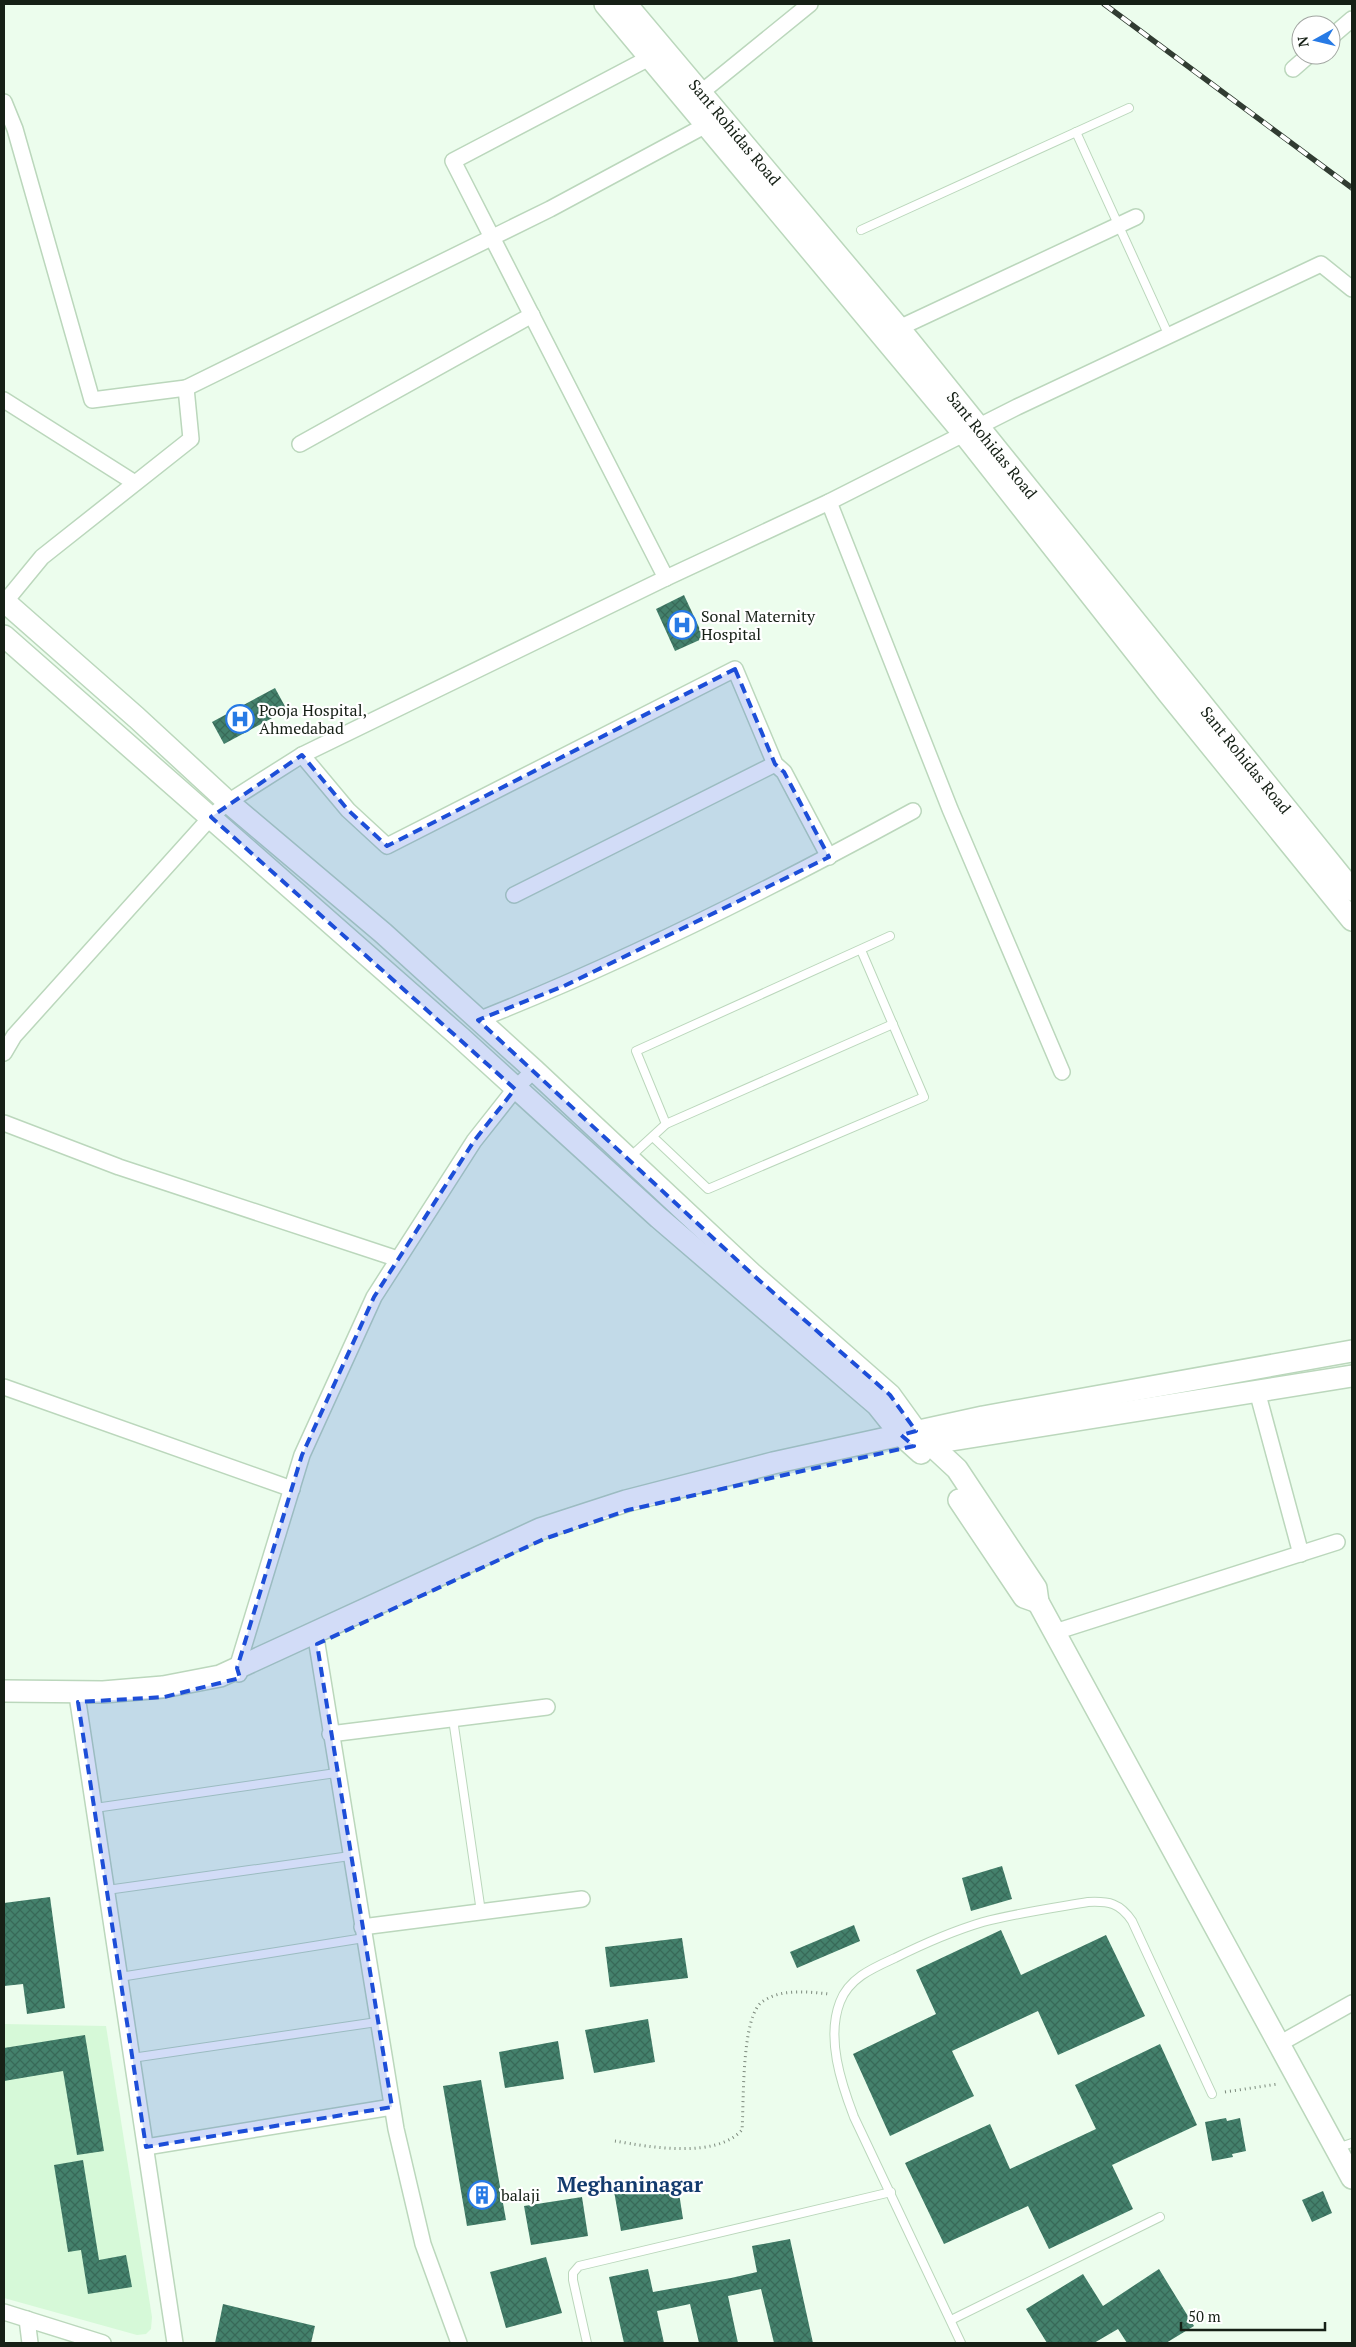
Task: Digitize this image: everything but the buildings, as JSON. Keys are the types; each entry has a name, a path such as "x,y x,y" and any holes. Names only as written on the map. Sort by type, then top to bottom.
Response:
{"street":[{"path":"605,4 651,57 695,97 708,124 971,430 1168,693 1352,920"},
{"name":"Sant Rohidas Road","path":"626,4 695,97 899,328 971,430 1352,890"},
{"path":"695,97 810,4"},
{"path":"1341,28 1352,19"},
{"path":"651,57 453,160 666,578"},
{"path":"1293,69 1298,65"},
{"path":"4,102 15,129 92,400 186,388 492,238 708,124"},
{"path":"899,328 1136,217"},
{"path":"4,1053 14,1036 211,817 228,802 302,755 666,578 829,502 971,430 1321,264 1352,289"},
{"path":"300,444 532,315"},
{"path":"186,388 191,439 42,557 5,602 137,718 228,802 382,932 534,1070 629,1158 728,1263"},
{"path":"4,400 135,483"},
{"path":"829,502 950,810 1062,1072"},
{"path":"4,636 211,817 652,1212 728,1263 890,1395 915,1439 962,1477 1036,1588 1038,1602 1279,2044 1299,2080 1344,2146 1352,2178"},
{"path":"302,755 348,810 387,846 735,670 775,764 784,772 829,857"},
{"path":"514,894 775,764"},
{"path":"478,1020 564,986 829,857 913,811"},
{"path":"238,1673 302,1455 374,1297 474,1142 515,1089 534,1070"},
{"path":"4,1123 119,1167 398,1259"},
{"path":"4,1691 103,1692 163,1687 238,1673 316,1644 544,1539 628,1510 915,1439 1352,1351"},
{"path":"4,1701 78,1702 164,1697 223,1685 238,1673 540,1529 626,1501 773,1463 915,1439 1352,1376"},
{"path":"4,1387 292,1490"},
{"path":"1257,1391 1301,1554"},
{"path":"1055,1632 1337,1542"},
{"path":"316,1644 377,2022 407,2181 423,2244 459,2343"},
{"path":"78,1702 175,2343"},
{"path":"330,1734 547,1707"},
{"path":"363,1933 481,1912 582,1900"},
{"path":"1279,2044 1352,2003"},
{"path":"146,2147 392,2107"},
{"path":"4,2312 100,2343"},
{"path":"27,2319 30,2343"}],"lane":[{"path":"861,230 1129,108"},
{"path":"1076,132 1169,336"},
{"path":"666,1124 636,1050 890,936"},
{"path":"653,1137 708,1189 924,1097 861,950"},
{"path":"629,1158 666,1124 893,1024"},
{"path":"453,1719 481,1912"},
{"path":"95,1808 336,1773"},
{"path":"107,1890 350,1856"},
{"path":"961,2343 854,2117 839,2069 835,2032 836,2015 843,1995 854,1981 865,1972 918,1947 965,1928 1016,1914 1088,1902 1104,1901 1115,1903 1123,1909 1132,1921 1212,2094"},
{"path":"120,1976 363,1933"},
{"path":"132,2058 377,2022"},
{"path":"587,2343 573,2280 573,2273 579,2266 891,2192"},
{"path":"950,2320 1160,2217"}],"path":[{"path":"615,2141 645,2146 683,2148 709,2147 736,2137 742,2130 745,2061 751,2018 761,2003 780,1994 806,1992 843,1995"},
{"path":"1212,2094 1299,2080"}],"highlighted area":[{"path":"735,669 775,764 784,772 829,857 564,986 478,1020 752,1274 890,1395 916,1431 901,1435 914,1446 628,1510 544,1539 317,1644 392,2107 146,2147 78,1702 164,1697 240,1678 237,1668 302,1455 374,1297 474,1141 515,1089 211,817 302,755 348,810 387,846"}],"shaded area":[{"path":"4,2024 106,2026 152,2317 151,2329 146,2334 137,2335 4,2298"}],"railway":[{"path":"1104,4 1352,188"}],"place":[{"name":"Sonal Maternity Hospital","path":"682,625"},
{"name":"Pooja Hospital, Ahmedabad","path":"240,719"},
{"name":"balaji","path":"482,2195"}],"district":[{"name":"Meghaninagar","path":"630,2184"}]}
